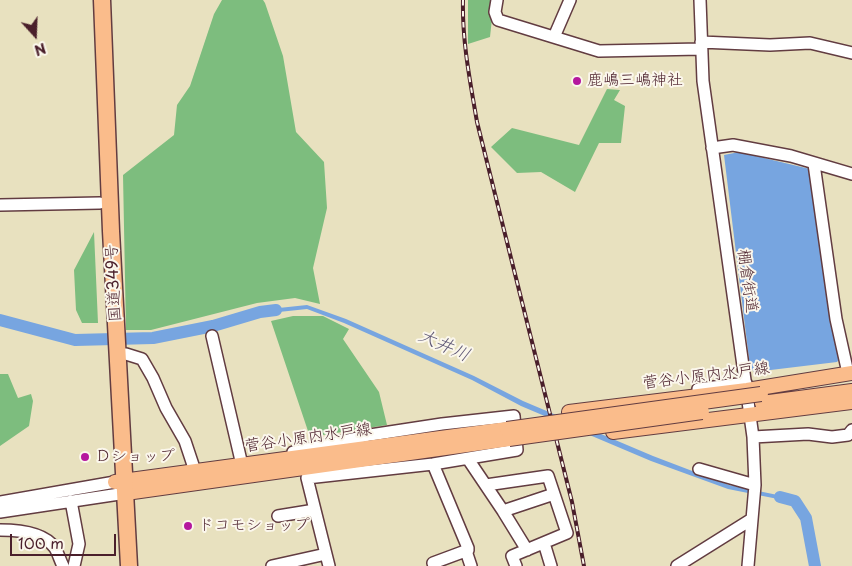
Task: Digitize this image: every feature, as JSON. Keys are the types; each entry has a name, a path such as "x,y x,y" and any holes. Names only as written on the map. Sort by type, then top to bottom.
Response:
{"highway":[{"name":"国道349号","path":"92,0 98,104 100,203 115,350 120,488 119,566"},
{"name":"国道349号","path":"102,0 112,329"},
{"name":"国道349号","path":"120,488 129,566"}],"main road":[{"name":"菅谷小原内水戸線","path":"120,488 293,469 508,434 569,412 850,371"},
{"name":"菅谷小原内水戸線","path":"761,399 850,371"},
{"name":"菅谷小原内水戸線","path":"120,488 195,471 508,434 761,399 852,400"},
{"name":"菅谷小原内水戸線","path":"508,434 574,437 852,400"}],"street":[{"path":"497,0 496,12 498,20 599,51 701,45 810,43 852,53"},
{"path":"554,38 570,0"},
{"name":"棚倉街道","path":"700,0 703,81 753,437 755,486 748,566"},
{"path":"712,148 733,145 791,156 852,174"},
{"path":"814,164 836,319 850,371"},
{"path":"0,205 100,203"},
{"path":"212,336 242,465"},
{"path":"115,350 142,359 153,378 166,408 185,441 195,471"},
{"path":"561,407 746,386"},
{"path":"258,463 275,456 370,435 514,416 517,450 433,464 307,478 299,476 293,469"},
{"path":"753,437 808,434 832,437 848,435 852,430"},
{"path":"468,458 527,550"},
{"path":"433,464 468,548 467,554 471,566"},
{"path":"699,469 755,486"},
{"path":"486,485 548,476 567,534 512,556 516,566"},
{"path":"307,478 329,566"},
{"path":"0,512 71,501 120,488"},
{"path":"0,502 120,488"},
{"path":"503,511 554,494"},
{"path":"71,501 79,544 74,566"},
{"path":"278,516 315,510"},
{"path":"681,565 752,519"},
{"path":"0,530 19,530 42,537 54,547 63,566"},
{"path":"544,543 552,566"},
{"path":"434,566 434,563 468,550"},
{"path":"272,566 326,554"}],"green space":[{"path":"222,0 263,0 265,3 283,56 296,132 324,162 327,208 313,268 320,304 295,298 257,303 151,330 126,330 123,175 174,135 177,105 190,86 214,14"},
{"path":"468,0 494,0 490,37 468,44"},
{"path":"607,89 620,90 614,100 625,106 621,143 599,143 575,192 541,172 517,173 491,147 512,128 579,145"},
{"path":"94,232 98,323 82,323 76,310 74,270"},
{"path":"293,316 323,316 349,329 343,339 379,392 387,425 310,437 271,321"},
{"path":"0,374 8,374 18,398 31,394 33,401 29,426 0,446"}],"water":[{"path":"739,152 810,169 840,358 837,362 754,372 750,367 724,155"},
{"path":"307,305 346,319 474,376 523,401 653,456 729,485 797,499 793,502 728,489 651,461 521,406 472,380 344,323 307,309 260,314 260,310"}],"waterway":[{"name":"大井川","path":"0,320 75,340 153,338 213,326 260,312 276,310"},
{"name":"大井川","path":"780,497 795,501 806,518 815,566"}],"railway":[{"path":"463,0 465,46 477,122 572,502 584,566"}],"place":[{"name":"鹿嶋三嶋神社","path":"577,81"},
{"name":"Ｄショップ","path":"85,457"},
{"name":"ドコモショップ","path":"188,526"}]}
